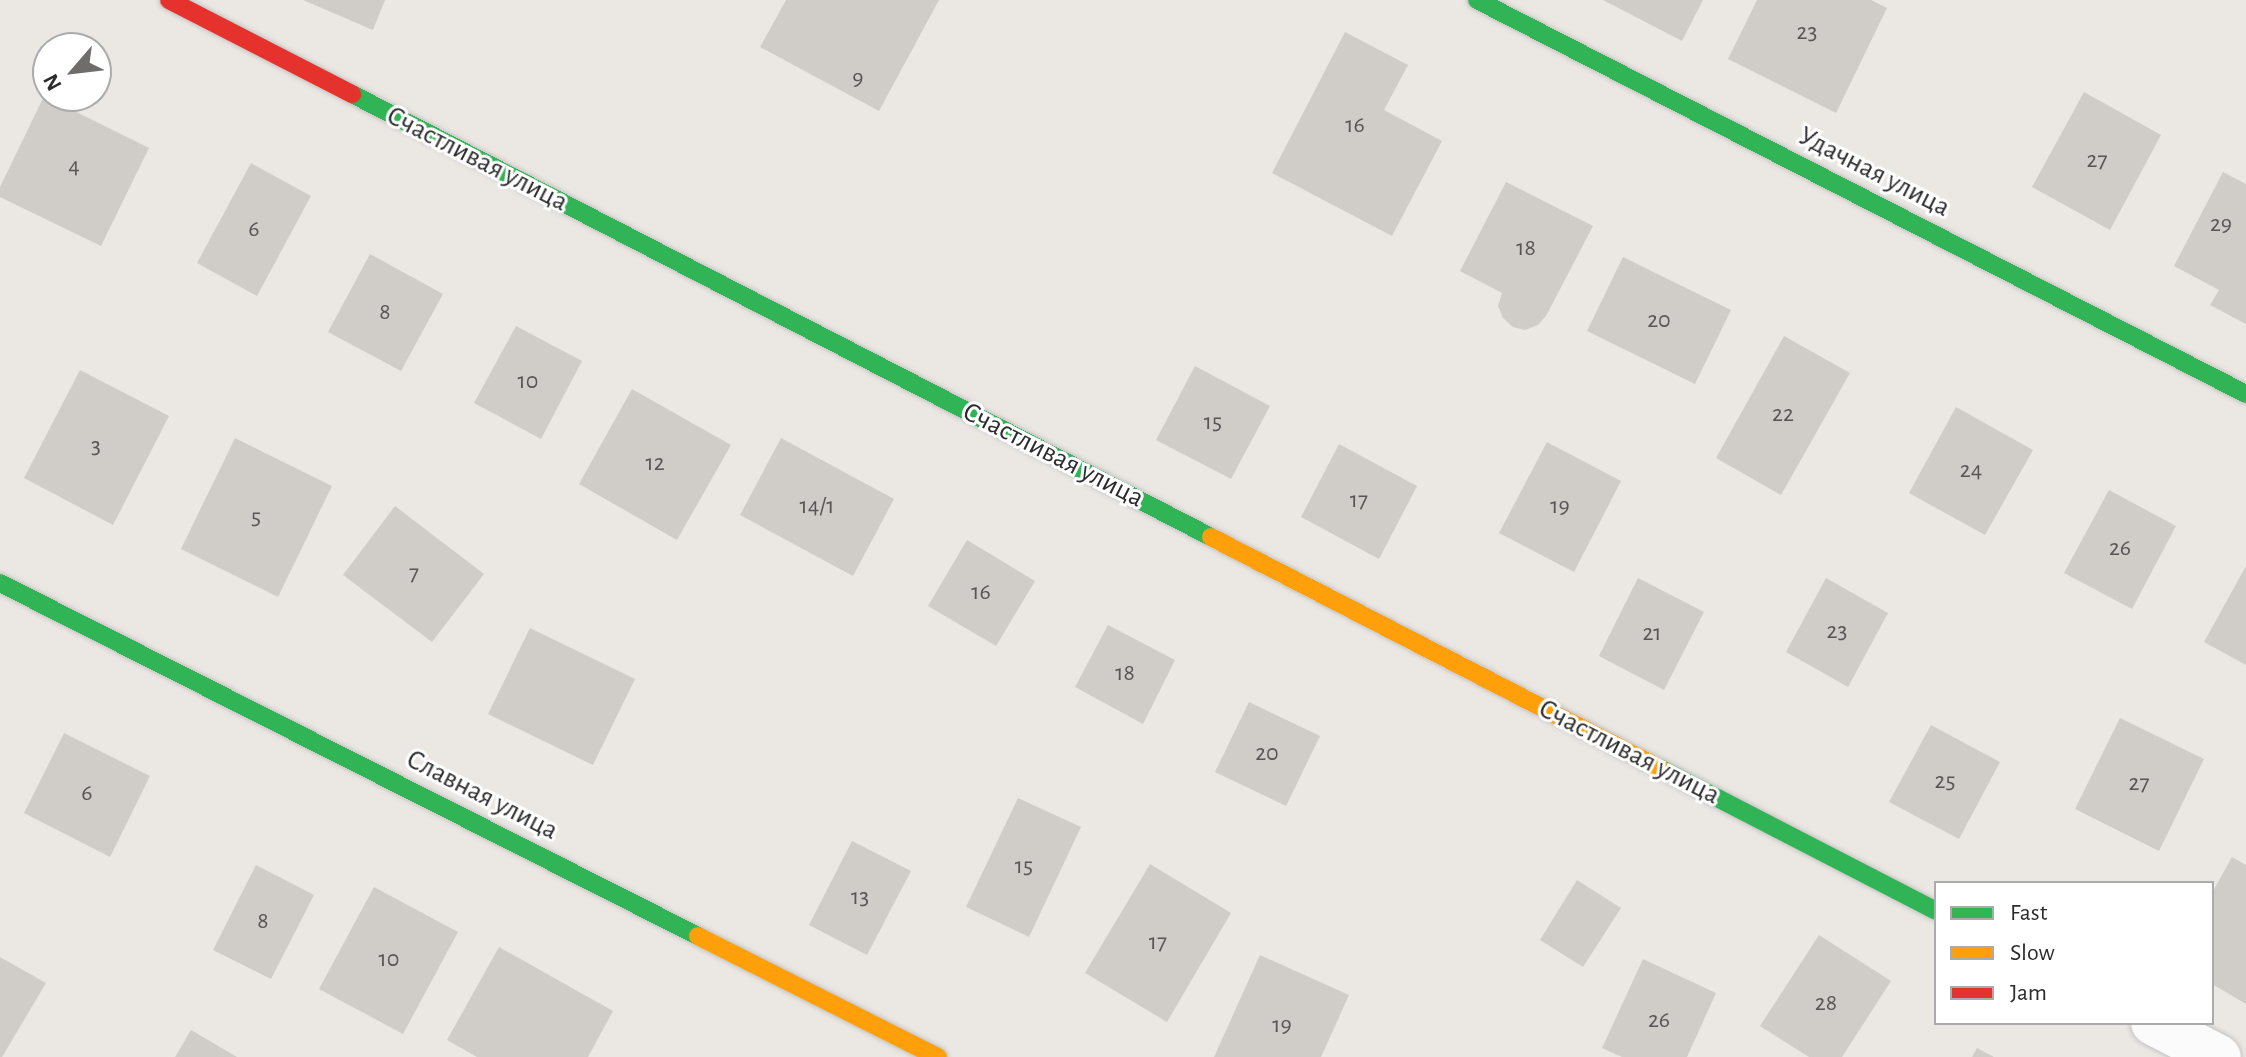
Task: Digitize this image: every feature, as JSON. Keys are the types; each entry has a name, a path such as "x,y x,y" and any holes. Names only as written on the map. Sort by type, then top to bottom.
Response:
{"street":[{"name":"Счастливая улица","path":"169,0 1934,910"},
{"name":"Удачная улица","path":"1477,0 2246,394"},
{"name":"Славная улица","path":"0,583 938,1057"},
{"path":"2157,1025 2219,1057"}],"building":[{"path":"303,0 385,0 373,30"},
{"path":"786,0 939,0 879,111 760,47"},
{"path":"1603,0 1703,0 1682,41"},
{"path":"1757,0 1871,0 1887,8 1836,113 1728,59"},
{"path":"1345,32 1408,65 1384,110 1442,141 1392,236 1272,173"},
{"path":"2084,92 2161,135 2110,230 2032,187"},
{"path":"36,112 76,112 149,148 101,246 0,197 0,187"},
{"path":"251,163 311,196 257,296 197,263"},
{"path":"2223,172 2246,184 2246,324 2210,305 2219,290 2174,266"},
{"path":"1506,182 1593,226 1546,316 1538,325 1525,330 1513,327 1503,318 1498,306 1502,293 1460,271"},
{"path":"370,254 443,294 401,371 328,332"},
{"path":"1623,257 1731,310 1695,384 1587,331"},
{"path":"516,326 582,361 541,439 474,403"},
{"path":"1784,336 1850,373 1781,495 1716,458"},
{"path":"1195,366 1270,406 1231,479 1156,440"},
{"path":"80,370 169,416 113,525 24,478"},
{"path":"632,389 731,445 677,540 579,484"},
{"path":"1956,407 2033,450 1985,535 1909,493"},
{"path":"235,438 332,486 278,597 181,549"},
{"path":"781,438 894,499 853,576 740,515"},
{"path":"1547,442 1621,481 1574,572 1499,533"},
{"path":"1339,444 1417,486 1379,559 1301,517"},
{"path":"2109,490 2176,526 2132,609 2064,573"},
{"path":"395,506 484,574 432,642 343,575"},
{"path":"967,540 1035,581 996,646 928,606"},
{"path":"2246,566 2246,665 2204,642"},
{"path":"1638,578 1704,612 1664,690 1599,656"},
{"path":"1826,578 1888,613 1848,687 1786,652"},
{"path":"1108,625 1175,660 1143,724 1075,687"},
{"path":"530,628 635,679 593,765 488,714"},
{"path":"1249,702 1320,736 1286,806 1215,772"},
{"path":"2120,718 2204,759 2159,851 2075,809"},
{"path":"1931,725 2000,762 1959,839 1889,802"},
{"path":"64,733 150,776 110,857 24,813"},
{"path":"1018,798 1081,827 1029,937 966,907"},
{"path":"852,841 911,871 867,955 809,925"},
{"path":"2232,857 2246,865 2246,1004 2214,985 2214,889"},
{"path":"1150,864 1231,913 1167,1022 1085,973"},
{"path":"256,865 314,895 271,979 213,950"},
{"path":"1577,880 1621,908 1583,967 1540,940"},
{"path":"374,887 458,932 403,1034 319,989"},
{"path":"1819,935 1891,981 1842,1057 1809,1057 1760,1026"},
{"path":"499,947 613,1011 588,1057 477,1057 447,1040"},
{"path":"1260,955 1349,995 1321,1057 1214,1057"},
{"path":"0,957 46,983 2,1057 0,1057"},
{"path":"1643,959 1716,993 1687,1057 1622,1057 1602,1048"},
{"path":"191,1030 237,1057 175,1057"},
{"path":"1977,1048 1994,1057 1972,1057"}],"traffic: fast":[{"path":"1477,0 2246,394"},
{"path":"352,94 1211,537"},
{"path":"0,583 698,936"},
{"path":"1661,769 1934,910"}],"traffic: slow":[{"path":"1211,537 1661,769"},
{"path":"698,936 938,1057"}],"traffic: jam":[{"path":"169,0 352,94"}]}
